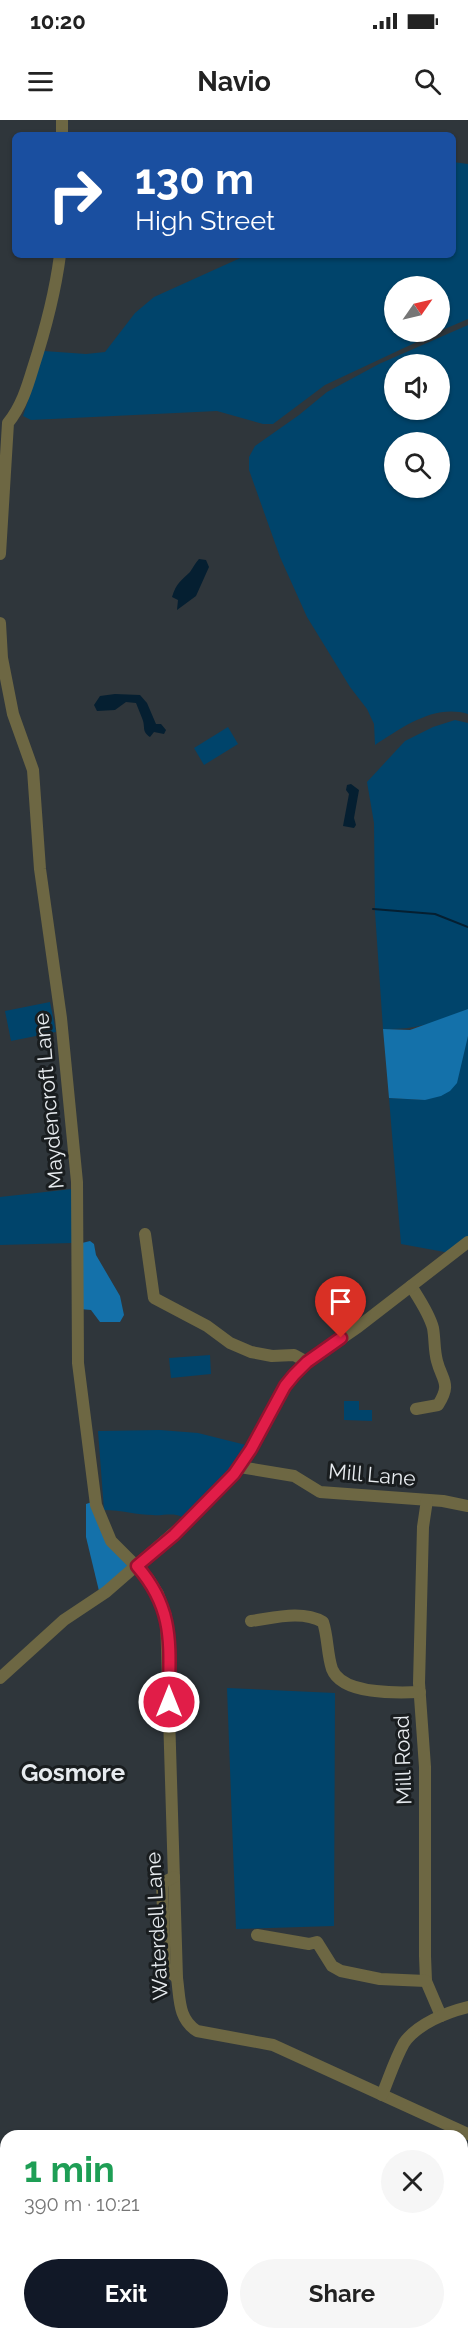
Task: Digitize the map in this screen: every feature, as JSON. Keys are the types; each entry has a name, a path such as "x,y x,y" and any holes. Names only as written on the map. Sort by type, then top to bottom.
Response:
{"street":[{"path":"0,554 8,423 16,414 25,392 46,325 55,294 60,258"},
{"name":"Maydencroft Lane","path":"0,623 2,658 13,714 33,770 40,868 61,1018 77,1182 78,1363 96,1505 111,1541 137,1566"},
{"path":"145,1234 154,1298 207,1326 230,1343 251,1352 272,1356 294,1355 307,1362"},
{"path":"0,1678 64,1620 106,1592 180,1529 240,1467 285,1386 307,1362 468,1242"},
{"path":"411,1286 433,1329 437,1364 446,1384 445,1395 438,1405 416,1409"},
{"name":"Mill Lane","path":"240,1467 294,1476 320,1492 428,1500 468,1506"},
{"name":"Mill Road","path":"428,1500 423,1527 420,1692 425,1767 426,1981 441,2016"},
{"name":"Waterdell Lane","path":"137,1566 158,1594 166,1616 168,1632 169,1747 174,1877 162,1882 165,1967 177,1978 182,2014 188,2025 197,2031 273,2045 452,2130"},
{"path":"251,1621 307,1615 318,1619 323,1622 333,1670 341,1681 351,1687 397,1693 420,1692"},
{"path":"257,1935 309,1944 316,1942 332,1966 341,1971 380,1979 426,1981"},
{"path":"382,2095 405,2041 441,2016 468,2007"}],"shaded area":[{"path":"456,162 468,164 468,319 450,327 450,276 384,276 384,342 417,342 391,354 384,354 384,357 325,385 273,424 263,424 217,411 31,420 23,416 44,351 86,354 105,352 135,313 154,297 240,258 456,258"},
{"path":"468,325 468,714 443,712 419,719 375,745 374,724 367,709 350,687 307,617 280,557 249,470 249,457 255,446 327,392 384,362 384,420 450,420 450,354 402,354 429,342 450,342 450,333"},
{"path":"199,559 206,560 209,567 196,596 177,610 178,600 172,597 177,585"},
{"path":"140,695 147,703 156,724 161,724 166,730 164,734 154,732 150,737 147,735 136,703 126,702 115,710 97,711 94,705 100,696"},
{"path":"455,720 468,723 468,1009 427,1024 383,1029 375,912 374,823 367,782 405,741 433,727"},
{"path":"228,727 238,744 204,765 194,748"},
{"path":"351,784 359,790 354,828 343,826 349,794 346,790 347,785"},
{"path":"50,1002 56,1032 11,1041 5,1011"},
{"path":"468,1009 468,1036 457,1083 450,1091 425,1100 389,1098 383,1029 410,1030"},
{"path":"468,1036 468,1239 450,1253 401,1244 389,1098 425,1100 464,1046"},
{"path":"72,1189 72,1243 0,1245 0,1197"},
{"path":"90,1241 94,1244 96,1255 120,1296 124,1315 120,1322 100,1322 91,1310 80,1309 82,1243"},
{"path":"210,1355 211,1374 171,1378 169,1358"},
{"path":"344,1401 359,1401 359,1410 372,1410 372,1421 344,1420"},
{"path":"160,1430 198,1433 246,1445 235,1463 182,1517 104,1510 98,1431"},
{"path":"92,1502 132,1565 99,1591 86,1537 86,1504"},
{"path":"227,1688 335,1693 334,1926 236,1929"}],"waterway":[{"path":"373,909 435,914 468,927"}],"district":[{"name":"Gosmore","path":"73,1773"}],"route":[{"path":"169,1702 166,1616 158,1594 137,1566 174,1535 234,1474 251,1449 285,1386 307,1362 341,1338"}]}
